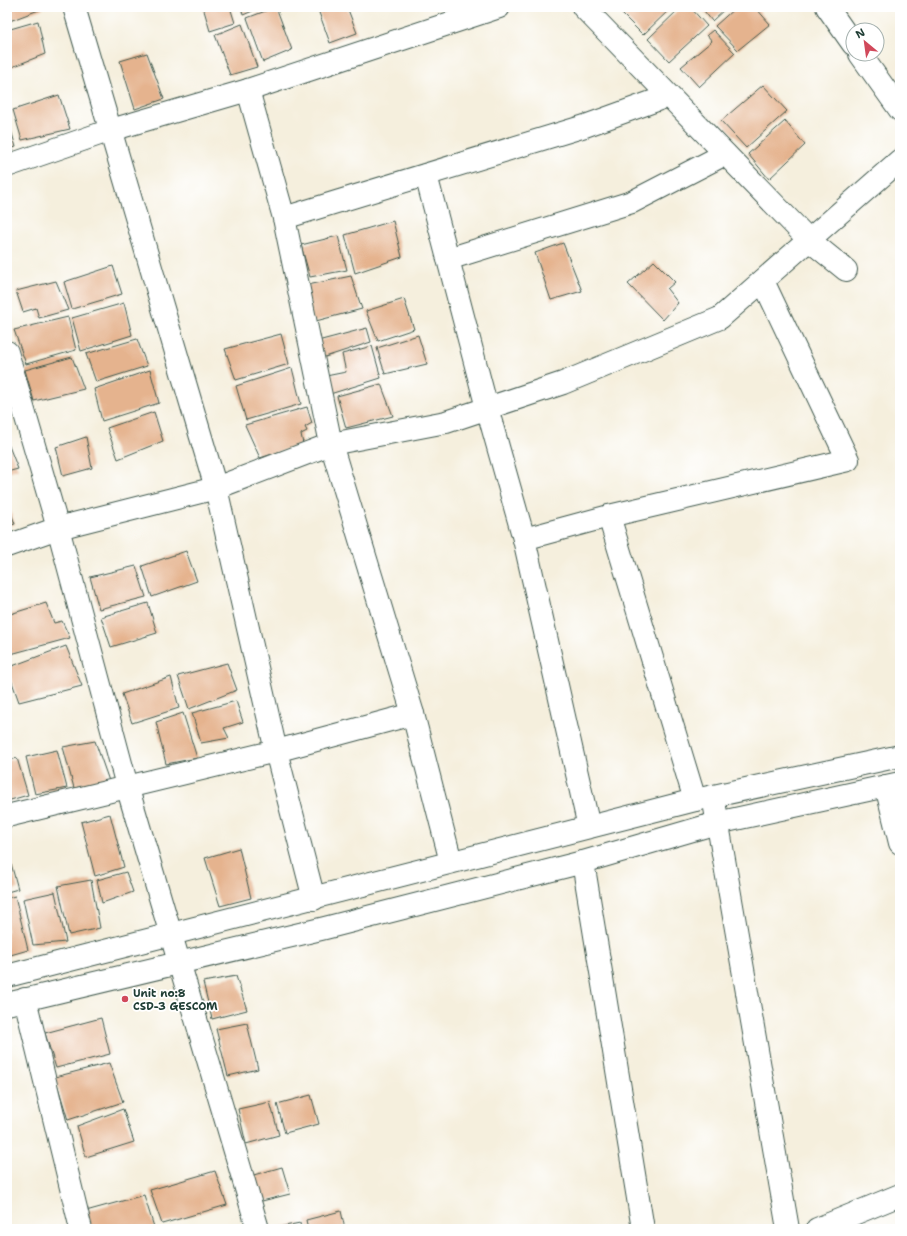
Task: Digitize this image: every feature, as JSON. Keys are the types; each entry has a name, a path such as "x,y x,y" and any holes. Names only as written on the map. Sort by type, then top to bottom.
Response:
{"street":[{"path":"75,7 216,488 276,751 314,899"},
{"path":"7,166 111,130 248,90 499,7"},
{"path":"584,7 668,96 809,240 846,270"},
{"path":"827,7 845,33"},
{"path":"866,62 900,110"},
{"path":"248,90 284,218 331,444 413,714 451,862"},
{"path":"284,218 585,126 668,96"},
{"path":"448,259 632,202 725,154"},
{"path":"7,546 58,528 216,488 331,444 446,422 563,383 720,318 900,160"},
{"path":"426,175 487,408 524,539 589,827"},
{"path":"524,539 609,516 848,460 763,281"},
{"path":"7,352 58,528 126,786 258,1229"},
{"path":"609,516 704,798 717,823 788,1229"},
{"path":"7,816 126,786 276,751 413,714"},
{"path":"7,976 314,899 451,862 704,798 900,756"},
{"path":"81,1229 16,1002 179,964 583,862 717,823 893,784 900,843"},
{"path":"583,862 643,1229"},
{"path":"817,1229 900,1195"}],"building":[{"path":"7,7 43,7 44,8 7,22"},
{"path":"203,7 230,7 235,23 210,31"},
{"path":"241,7 262,7 243,15"},
{"path":"276,7 292,50 263,62 247,18"},
{"path":"317,7 347,7 357,33 330,43"},
{"path":"621,7 672,7 643,35 618,10"},
{"path":"681,7 690,7 707,26 669,61 648,39"},
{"path":"701,7 727,7 712,21"},
{"path":"736,7 755,7 770,24 738,50 715,26"},
{"path":"38,21 45,54 7,69 7,30"},
{"path":"242,24 257,67 230,75 215,35"},
{"path":"713,30 735,53 699,87 681,67 712,41 707,35"},
{"path":"147,53 164,99 135,109 120,61"},
{"path":"763,85 787,111 746,148 721,121"},
{"path":"59,95 70,129 22,140 13,110"},
{"path":"7,117 16,147 7,150"},
{"path":"785,121 805,145 769,179 748,154"},
{"path":"393,221 402,257 355,273 345,235"},
{"path":"338,236 347,270 310,277 301,245"},
{"path":"563,243 582,291 551,300 535,253"},
{"path":"654,261 675,282 667,289 678,303 663,320 628,284"},
{"path":"113,266 122,294 72,309 64,282"},
{"path":"351,276 362,309 312,322 303,286"},
{"path":"56,281 68,310 39,318 36,308 23,312 16,291"},
{"path":"404,299 414,329 378,341 366,311"},
{"path":"124,303 132,335 81,351 72,318"},
{"path":"68,317 76,350 26,364 14,330"},
{"path":"367,328 371,342 319,359 314,342"},
{"path":"281,334 289,364 236,380 225,349"},
{"path":"418,335 427,364 385,374 377,348"},
{"path":"137,339 147,366 96,382 86,354"},
{"path":"372,346 381,378 330,394 326,376 346,372 342,354"},
{"path":"72,357 84,389 34,401 25,370"},
{"path":"292,368 301,404 246,420 236,386"},
{"path":"150,370 159,403 102,421 94,389"},
{"path":"381,384 393,416 346,428 337,396"},
{"path":"307,407 312,423 305,427 307,431 301,434 303,444 260,458 245,425"},
{"path":"154,412 163,441 118,459 107,428"},
{"path":"86,437 92,468 63,476 56,447"},
{"path":"7,441 18,469 7,472"},
{"path":"7,502 15,524 7,526"},
{"path":"186,551 197,581 152,597 142,566"},
{"path":"136,566 146,597 99,609 90,577"},
{"path":"46,603 54,623 62,621 70,638 7,655 7,615"},
{"path":"148,603 157,633 111,647 101,617"},
{"path":"66,646 82,686 19,702 7,668"},
{"path":"227,663 237,690 189,709 178,676"},
{"path":"171,677 179,708 132,723 122,694"},
{"path":"236,701 243,722 224,728 229,738 201,743 192,713"},
{"path":"183,713 197,758 166,764 156,722"},
{"path":"95,741 109,781 74,788 63,747"},
{"path":"57,750 67,788 35,794 26,757"},
{"path":"17,758 28,795 7,801 7,761"},
{"path":"110,814 124,867 95,876 81,822"},
{"path":"239,848 251,898 220,906 205,858"},
{"path":"7,849 18,889 7,892"},
{"path":"126,872 133,892 102,903 97,880"},
{"path":"91,880 100,928 69,935 58,886"},
{"path":"55,892 66,942 33,945 23,899"},
{"path":"15,896 28,950 7,956 7,898"},
{"path":"236,976 247,1010 212,1019 203,982"},
{"path":"101,1018 110,1054 56,1068 45,1033"},
{"path":"247,1023 258,1069 228,1076 216,1029"},
{"path":"109,1063 123,1102 68,1120 55,1077"},
{"path":"311,1095 319,1124 285,1133 277,1104"},
{"path":"270,1102 279,1135 246,1144 238,1109"},
{"path":"123,1109 134,1142 86,1157 77,1126"},
{"path":"282,1167 290,1194 258,1202 250,1176"},
{"path":"215,1171 227,1205 162,1224 150,1190"},
{"path":"144,1195 154,1227 149,1229 91,1229 86,1211"},
{"path":"341,1211 345,1229 308,1229 306,1220"},
{"path":"300,1223 301,1229 275,1229 275,1228"}],"place":[{"name":"Unit no:8 CSD-3 GESCOM","path":"125,999"}]}
